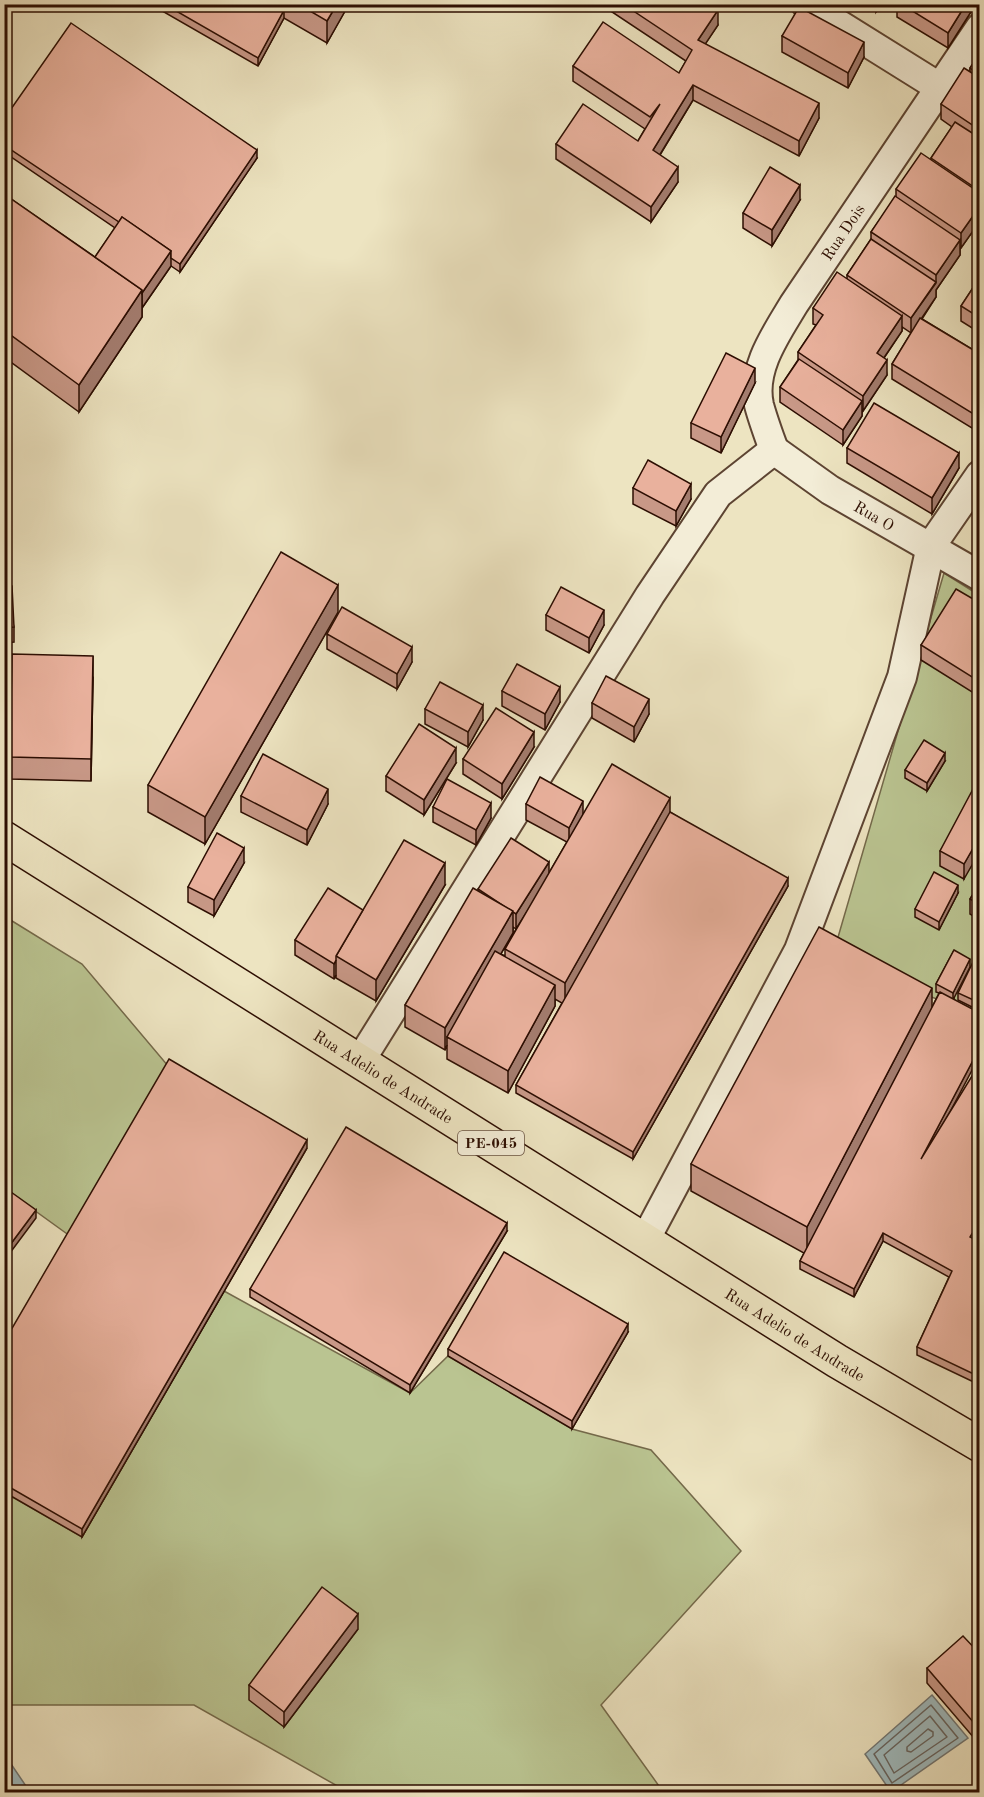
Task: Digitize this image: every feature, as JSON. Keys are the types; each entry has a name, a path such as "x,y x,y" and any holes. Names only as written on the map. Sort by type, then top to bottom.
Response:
{"main road":[{"name":"Rua Adelio de Andrade","path":"4,838 837,1361 980,1444"}],"street":[{"path":"806,4 939,87"},
{"name":"Rua Dois","path":"774,450 759,403 760,375 767,350 794,304 980,28"},
{"path":"360,1061 650,595 718,494 774,450"},
{"name":"Rua O","path":"774,450 830,490 980,576"},
{"path":"645,1240 799,950 902,677 931,546 980,475"}],"green space":[{"path":"944,573 979,595 979,1021 940,1000 867,975 834,951"},
{"path":"4,916 82,964 169,1067 70,1236 5,1189"},
{"path":"224,1291 410,1393 448,1356 572,1429 651,1450 741,1551 601,1705 659,1786 550,1792 348,1792 194,1705 5,1705 4,1492 82,1537"}],"water":[{"path":"932,1695 968,1738 891,1792 865,1754"},
{"path":"5,1755 30,1792 5,1792"}],"building":[{"path":"164,4 274,4 284,10 258,58"},
{"path":"298,4 337,4 327,21"},
{"path":"623,4 710,4 718,10 698,40 819,103 799,141 693,85 653,150 678,167 651,207 556,144 583,104 638,141 660,104 650,117 573,66 603,22 679,73 692,50"},
{"path":"901,4 966,4 948,33"},
{"path":"799,7 864,42 848,73 782,36"},
{"path":"71,23 257,150 180,264 171,258 171,251 122,217 119,222 4,145 4,119"},
{"path":"980,53 980,75 970,68"},
{"path":"964,68 980,78 980,130 941,104"},
{"path":"955,122 980,138 980,191 931,158"},
{"path":"921,153 980,193 980,206 961,233 896,189"},
{"path":"770,167 800,185 772,230 743,213"},
{"path":"4,194 142,290 79,385 4,330"},
{"path":"895,196 960,240 936,275 871,232"},
{"path":"122,217 171,251 142,293 142,290 95,257"},
{"path":"871,239 936,282 911,318 847,275"},
{"path":"837,272 902,316 877,353 887,360 863,396 798,352 823,315 813,308"},
{"path":"980,277 980,318 961,306"},
{"path":"920,318 980,354 980,418 892,364"},
{"path":"726,353 755,368 721,437 691,423"},
{"path":"799,359 862,401 843,430 780,387"},
{"path":"874,403 959,453 932,498 847,448"},
{"path":"648,460 691,484 676,511 633,488"},
{"path":"281,552 338,585 205,817 148,785"},
{"path":"12,586 14,627 4,628 4,587"},
{"path":"561,587 604,610 589,638 546,615"},
{"path":"956,589 980,603 980,682 921,645"},
{"path":"342,607 412,647 397,674 327,634"},
{"path":"12,654 93,656 91,759 10,757"},
{"path":"517,664 560,687 545,714 502,691"},
{"path":"606,676 649,699 634,727 592,703"},
{"path":"440,682 483,705 468,732 425,709"},
{"path":"496,708 534,732 502,784 463,759"},
{"path":"419,724 456,748 424,800 386,776"},
{"path":"924,740 945,753 927,783 905,770"},
{"path":"263,754 328,789 307,830 241,796"},
{"path":"612,764 670,798 565,983 505,949"},
{"path":"540,777 583,801 569,828 526,804"},
{"path":"447,779 491,803 476,830 433,807"},
{"path":"973,789 980,793 980,836 964,864 940,851"},
{"path":"670,812 788,878 633,1152 516,1085"},
{"path":"217,833 244,848 214,900 188,887"},
{"path":"511,838 549,862 516,914 478,889"},
{"path":"404,840 445,863 376,980 336,956"},
{"path":"934,872 958,885 939,922 915,909"},
{"path":"980,883 980,905 970,899"},
{"path":"328,888 363,910 336,956 334,964 295,940"},
{"path":"473,888 513,911 445,1028 405,1005"},
{"path":"819,927 932,988 807,1227 691,1164"},
{"path":"954,950 970,959 953,993 936,984"},
{"path":"495,951 555,985 508,1071 447,1037"},
{"path":"974,960 980,963 980,1003 958,993"},
{"path":"940,992 980,1013 980,1047 921,1159 980,1063 980,1221 970,1237 980,1242 980,1377 917,1347 952,1271 883,1233 854,1289 800,1261"},
{"path":"169,1059 307,1140 82,1529 4,1484 4,1342"},
{"path":"346,1127 507,1223 410,1385 250,1289"},
{"path":"4,1187 36,1210 4,1253"},
{"path":"504,1252 628,1324 572,1421 448,1349"},
{"path":"322,1587 358,1614 284,1712 249,1685"},
{"path":"963,1636 980,1654 980,1730 927,1668"}]}
